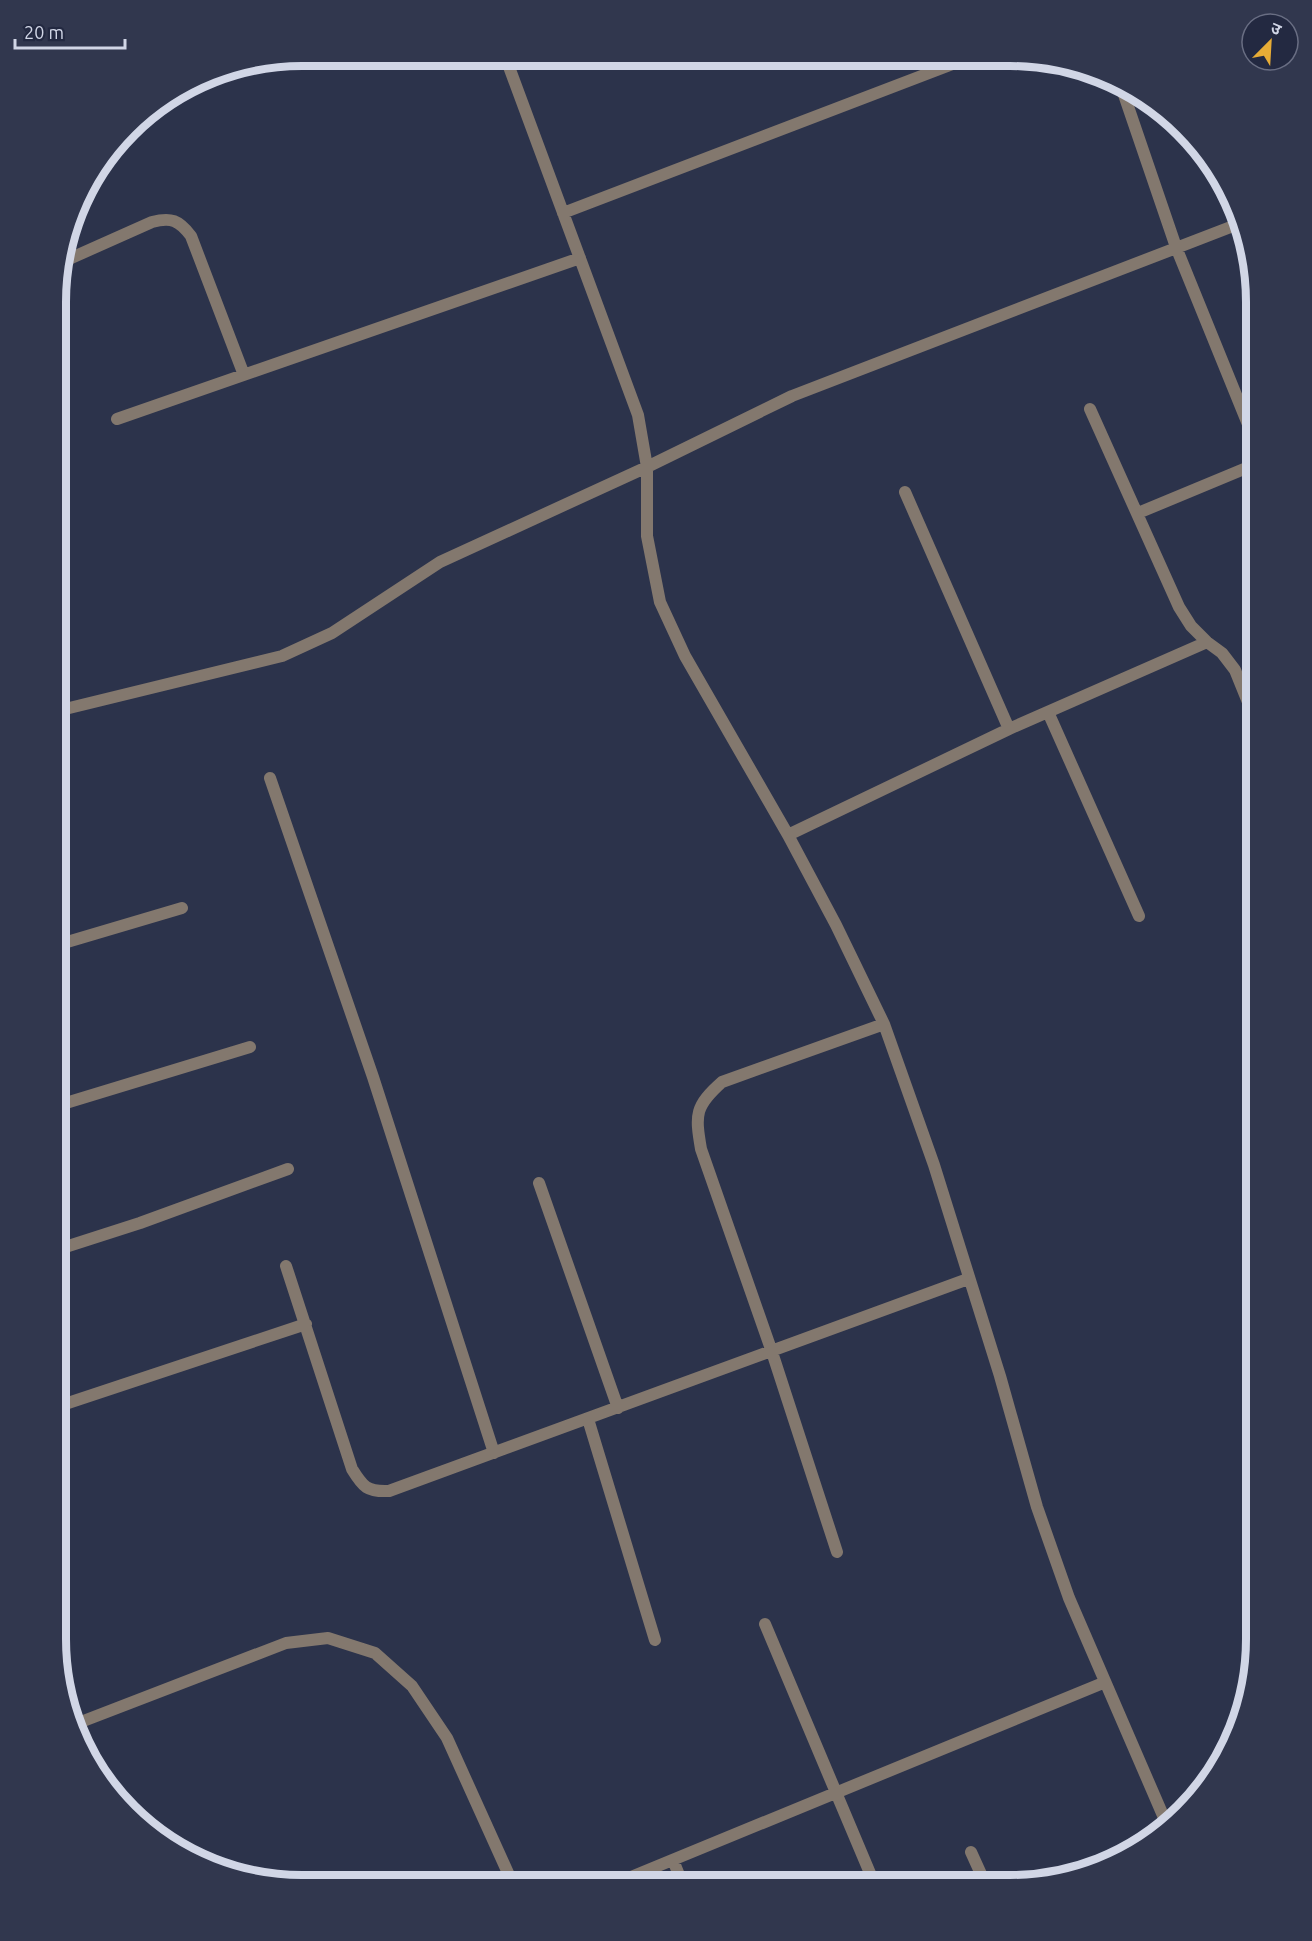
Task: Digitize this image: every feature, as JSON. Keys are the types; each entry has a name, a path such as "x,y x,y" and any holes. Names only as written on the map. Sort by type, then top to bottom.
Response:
{"street":[{"path":"509,66 638,416 647,467 647,536 660,602 685,656 788,835 884,1024 934,1166 1000,1376 1037,1508 1069,1598 1103,1683 1164,1818"},
{"path":"563,213 947,66"},
{"path":"1124,96 1176,247 1246,419"},
{"path":"71,258 152,222 168,218 181,223 191,236 244,375"},
{"path":"66,709 282,656 332,633 440,562 647,467 792,396 1233,226"},
{"path":"117,419 580,258"},
{"path":"1090,409 1179,607 1191,626 1222,653 1235,670 1246,697"},
{"path":"1138,513 1246,468"},
{"path":"905,492 1009,729"},
{"path":"788,835 1048,711 1207,642"},
{"path":"1048,711 1139,916"},
{"path":"270,778 373,1077 495,1453"},
{"path":"66,942 182,908"},
{"path":"837,1552 772,1352 701,1149 697,1123 702,1100 722,1082 884,1024"},
{"path":"66,1103 250,1047"},
{"path":"66,1247 140,1223 288,1169"},
{"path":"539,1183 618,1408"},
{"path":"286,1266 352,1469 361,1483 373,1492 389,1491 968,1279"},
{"path":"66,1404 306,1324"},
{"path":"588,1419 655,1640"},
{"path":"765,1624 871,1875"},
{"path":"81,1722 286,1643 328,1638 375,1653 412,1686 447,1738 509,1875"},
{"path":"636,1875 1103,1683"},
{"path":"971,1852 981,1875"},
{"path":"673,1860 679,1875"}]}
